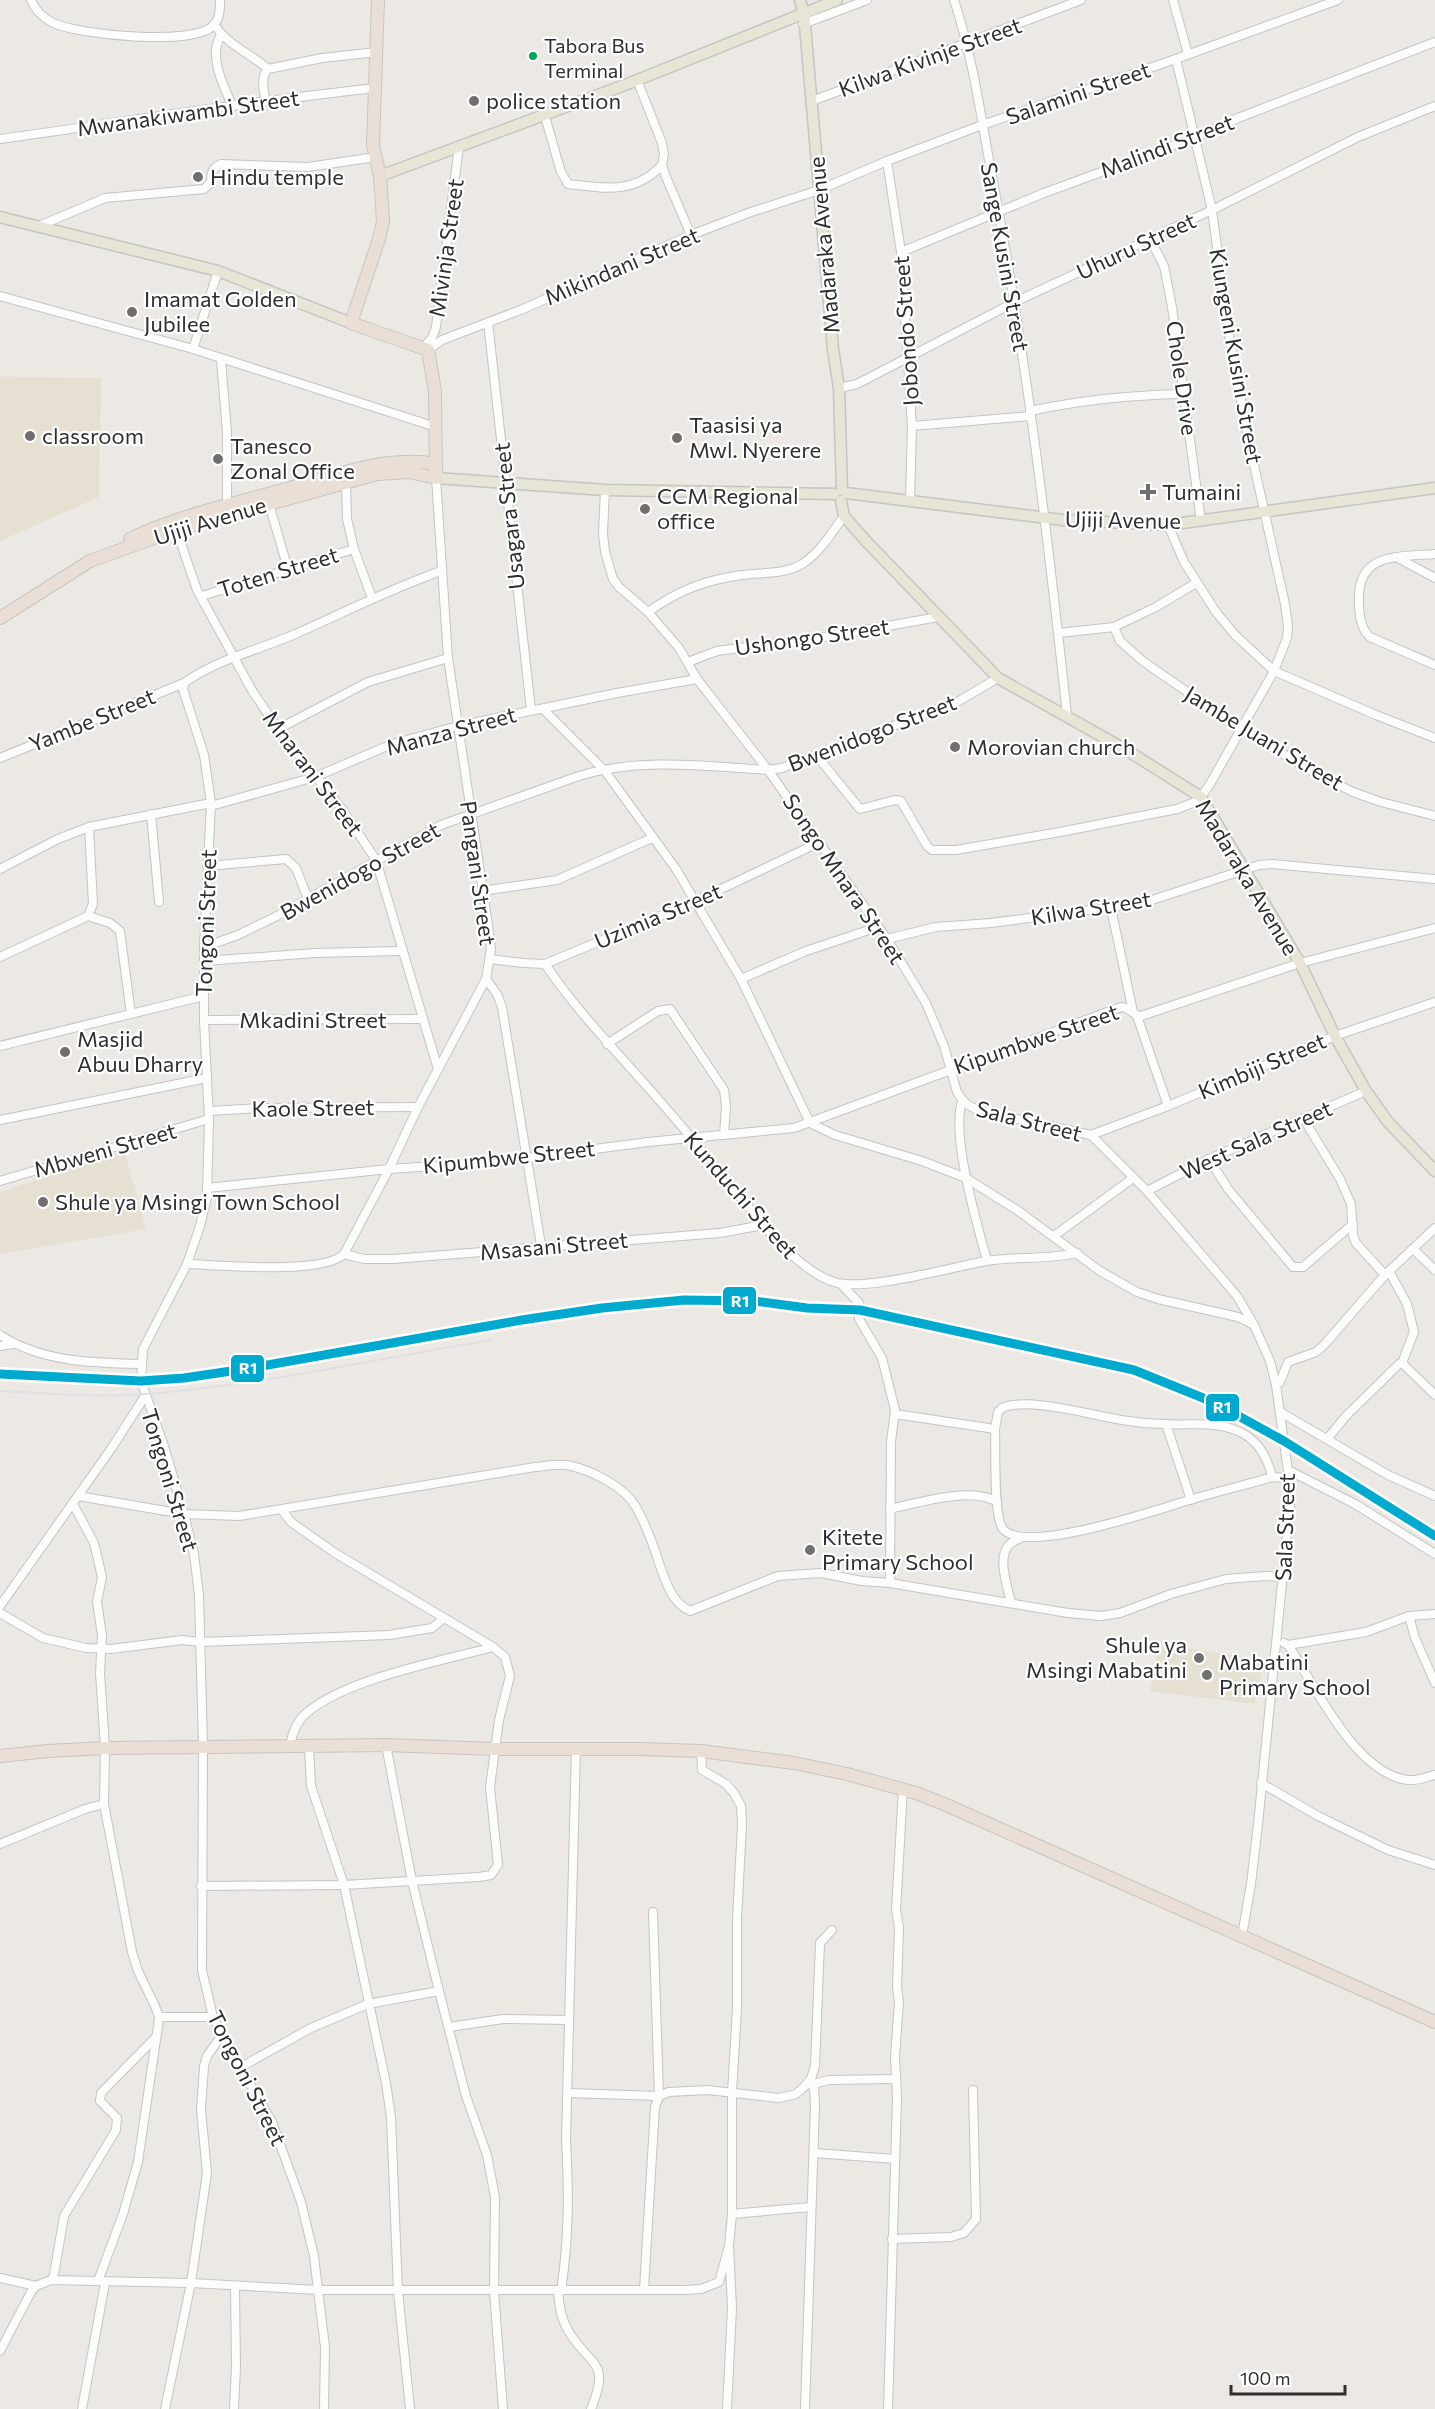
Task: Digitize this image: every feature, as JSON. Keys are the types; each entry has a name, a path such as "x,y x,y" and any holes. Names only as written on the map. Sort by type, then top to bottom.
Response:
{"highway":[{"path":"378,0 374,145 383,206 379,239 351,323 426,348 432,362 435,390 436,478"},
{"path":"416,461 430,454 436,447"},
{"path":"227,511 374,466 416,461 436,464"},
{"name":"Ujiji Avenue","path":"0,618 90,561 175,525 227,511 269,504 376,474 409,472 436,478"},
{"path":"0,1756 48,1750 105,1748 386,1745 496,1749 701,1751 795,1763 903,1789 982,1819 1435,2022"}],"main road":[{"path":"380,176 637,80 752,32 803,19 837,0"},
{"name":"Madaraka Avenue","path":"802,1 833,349 839,388 841,495 844,516 938,617 999,678 1067,715 1201,797 1300,963 1335,1036 1366,1091 1388,1122 1435,1171"},
{"path":"0,217 218,271 351,323"},
{"path":"436,464 461,479"},
{"name":"Ujiji Avenue","path":"436,478 605,490 841,495 1100,523 1168,525 1435,488"}],"street":[{"path":"31,0 38,11 51,22 86,32 160,38 204,30 214,24 220,10 220,0"},
{"path":"803,19 867,0"},
{"name":"Sange Kusini Street","path":"954,0 966,45 1015,302 1059,633 1067,715"},
{"name":"Kilwa Kivinje Street","path":"812,101 1081,0"},
{"path":"1173,0 1188,54"},
{"name":"Salamini Street","path":"819,190 982,125 1176,59 1338,0"},
{"path":"214,24 221,35 268,69"},
{"path":"221,35 215,49 216,57 223,85 232,105"},
{"name":"Malindi Street","path":"901,252 1044,193 1194,138 1238,118 1435,42"},
{"path":"265,99 263,80 268,69 322,58 378,52"},
{"name":"Kiungeni Kusini Street","path":"1176,59 1212,210 1229,335 1288,626 1287,638 1274,671 1201,797"},
{"path":"637,80 662,143 664,154 662,165 691,235"},
{"name":"Mwanakiwambi Street","path":"0,140 153,119 265,99 376,88"},
{"name":"Uhuru Street","path":"839,388 857,384 1015,302 1212,210 1358,137 1435,106"},
{"path":"544,113 561,172 568,184 611,189 638,181 662,165"},
{"name":"Mivinja Street","path":"426,348 436,327 459,146"},
{"path":"39,226 105,198 204,189 211,182 211,173 214,168 221,164 308,167 376,157"},
{"name":"Jobondo Street","path":"887,161 901,252 906,360 912,426 910,502"},
{"name":"Mikindani Street","path":"426,348 691,235 819,190"},
{"name":"Chole Drive","path":"1150,239 1164,266 1200,521"},
{"path":"193,349 218,271"},
{"path":"0,296 193,349 221,360 436,427"},
{"name":"Usagara Street","path":"488,322 504,484 531,710"},
{"path":"221,360 227,432 227,511"},
{"path":"912,426 1030,414 1066,404 1113,397 1183,394"},
{"name":"Pangani Street","path":"344,1254 486,979 490,959 489,932 448,658 436,478"},
{"path":"346,482 347,519 354,549 372,598"},
{"name":"Songo Mnara Street","path":"605,490 603,533 609,568 619,587 648,612 688,662 698,679 820,842 887,939 926,1003 942,1039 950,1069"},
{"path":"269,504 288,569"},
{"path":"648,612 670,596 702,583 744,574 791,569 803,563 826,542 844,516"},
{"name":"Mnarani Street","path":"175,525 197,590 253,692 278,729 342,809 376,860 382,874 421,1019 438,1069"},
{"path":"1168,525 1184,562 1216,612 1235,635 1274,671 1435,738"},
{"name":"Toten Street","path":"202,596 354,549"},
{"path":"1435,554 1395,557 1377,561 1368,569 1359,591 1361,623 1365,632 1378,642 1435,665"},
{"path":"1395,557 1435,578"},
{"path":"184,683 234,658 293,635 372,598 441,571"},
{"path":"1059,633 1113,627 1156,607 1196,583"},
{"name":"Ushongo Street","path":"688,662 717,651 832,636 938,617"},
{"name":"Jambe Juani Street","path":"1113,627 1120,640 1144,662 1241,729 1317,774 1353,792 1381,802 1435,816"},
{"path":"278,729 368,682 448,658"},
{"name":"Bwenidogo Street","path":"204,947 238,936 441,825 583,775 639,765 682,764 768,770 782,768 959,701 999,678"},
{"name":"Manza Street","path":"0,869 58,839 89,827 211,805 315,777 392,744 458,726 698,679"},
{"name":"Yambe Street","path":"0,758 184,683"},
{"name":"Tongoni Street","path":"184,683 185,700 204,755 211,805 204,947 204,1020 209,1115 207,1188 200,1226 187,1264 143,1349 141,1381 165,1449 194,1554 201,1642 202,1970 213,2017 272,2122 283,2148 303,2213 314,2256 318,2290 324,2347 324,2409"},
{"path":"543,709 605,771 651,838 676,869 741,979 810,1123 835,1135 922,1161 966,1178 997,1196 1100,1271 1137,1292 1238,1317 1254,1325"},
{"path":"817,756 860,809 895,800 901,801 927,846 938,851 956,850 1177,809 1201,797"},
{"path":"151,814 159,902"},
{"path":"0,957 88,916 93,904 89,827"},
{"path":"482,891 557,880 651,838"},
{"name":"Uzimia Street","path":"490,959 545,964 696,901 820,842"},
{"path":"207,866 286,860 296,868 308,899"},
{"name":"Kilwa Street","path":"887,939 936,927 1143,903 1259,865 1272,864 1435,879"},
{"path":"1111,908 1135,1014 1168,1106"},
{"path":"88,916 110,923 120,931 124,944 131,1014"},
{"path":"741,979 806,951 878,927"},
{"name":"Kipumbwe Street","path":"207,1188 389,1169 526,1158 771,1131 810,1123 1121,1007 1128,1008 1135,1014 1161,1011 1300,963 1435,928"},
{"path":"204,961 315,953 401,951"},
{"name":"Kunduchi Street","path":"545,964 573,1003 692,1138 752,1211 811,1271 841,1284 874,1282 987,1261 1064,1256 1077,1253"},
{"path":"486,979 497,994 502,1007 541,1245"},
{"path":"0,1046 204,996"},
{"name":"Kimbiji Street","path":"1091,1135 1168,1106 1335,1036 1435,1002"},
{"path":"608,1044 658,1011 670,1009 724,1090 726,1106 724,1135"},
{"name":"Mkadini Street","path":"204,1020 421,1019"},
{"name":"Sala Street","path":"950,1069 962,1101 969,1108 1091,1135 1147,1191 1237,1296 1254,1325 1270,1361 1282,1413 1290,1503 1251,1884 1242,1936"},
{"path":"0,1120 207,1078"},
{"name":"West Sala Street","path":"1147,1191 1209,1159 1366,1091"},
{"path":"962,1101 959,1116 966,1178 987,1261"},
{"name":"Kaole Street","path":"209,1115 262,1108 418,1107"},
{"name":"Mbweni Street","path":"0,1181 209,1115"},
{"path":"1303,1118 1340,1179 1351,1204 1356,1243 1387,1273 1407,1304 1414,1332 1402,1363 1395,1366 1346,1416 1328,1439"},
{"path":"1209,1159 1228,1189 1293,1267 1303,1268 1353,1224"},
{"path":"1054,1236 1133,1178"},
{"path":"740,1230 749,1222 752,1211"},
{"name":"Msasani Street","path":"344,1254 364,1260 393,1259 740,1230 764,1224"},
{"path":"1276,1385 1280,1382 1288,1362 1320,1350 1387,1273 1435,1228"},
{"path":"1413,1248 1435,1270"},
{"path":"187,1264 309,1266 330,1263 344,1254"},
{"path":"841,1284 859,1303 859,1319 882,1358 896,1414 891,1442 890,1583"},
{"path":"0,1335 13,1344 38,1354 64,1359 141,1364"},
{"path":"0,1346 13,1344"},
{"path":"1402,1363 1435,1395"},
{"path":"0,1606 145,1395"},
{"path":"1272,1477 1262,1450 1244,1434 1222,1426 1131,1422 1068,1410 1013,1404 999,1410 995,1429 998,1515 1003,1528 1013,1535 1092,1530 1289,1474 1355,1504 1435,1554"},
{"path":"1282,1413 1388,1475 1435,1496"},
{"path":"896,1414 995,1429"},
{"path":"1166,1424 1191,1500"},
{"path":"75,1500 184,1514 239,1515 282,1510 535,1467 567,1465 601,1478 630,1498 652,1541 669,1591 675,1600 690,1611 698,1610 714,1601 776,1576 820,1574 890,1583 1068,1613 1107,1616 1217,1581 1250,1577 1284,1578"},
{"path":"890,1509 947,1497 984,1497 997,1502"},
{"path":"75,1500 94,1543 102,1577 97,1602 102,1635 100,1673 105,1748 104,1804 132,1952 159,2017 138,2162 102,2282 82,2409"},
{"path":"201,1886 344,1886 479,1877 491,1875 497,1869 498,1857 490,1786 499,1720 510,1676 505,1658 493,1647 335,1553 291,1522 282,1510"},
{"path":"1011,1603 1004,1571 1006,1550 1010,1544 1023,1536"},
{"path":"0,1613 43,1638 101,1649 182,1640 201,1642 389,1635 432,1628 443,1619"},
{"path":"1288,1645 1366,1632 1409,1616 1435,1614"},
{"path":"1409,1616 1415,1638 1435,1683"},
{"path":"1277,1640 1288,1645 1330,1713 1362,1755 1396,1777 1416,1780 1435,1775"},
{"path":"290,1747 292,1733 303,1716 337,1695 397,1673 493,1647"},
{"path":"386,1745 412,1881 466,2096 487,2155 495,2197 494,2291 503,2409"},
{"path":"309,1747 311,1786 344,1886 386,2083 391,2117 398,2291 410,2409"},
{"path":"576,1748 569,2020 568,2237 560,2291 563,2321 570,2334 597,2364 600,2374 600,2386 591,2409"},
{"path":"701,1751 702,1770 726,1784 737,1800 741,1815 737,1920 737,2008 732,2093 732,2214 729,2246 732,2307 727,2409"},
{"path":"1262,1783 1318,1816 1388,1850 1435,1865"},
{"path":"888,2409 897,2097 894,2079 899,2002 897,1987 899,1928 896,1910 903,1789"},
{"path":"0,1844 85,1809 104,1804"},
{"path":"644,2289 654,2107 659,2096 653,1912"},
{"path":"805,2409 815,2104 811,2083 814,2066 820,1943 832,1930"},
{"path":"241,2067 311,2028 368,2004 439,1991"},
{"path":"159,2017 213,2017"},
{"path":"448,2027 514,2019 569,2020"},
{"path":"165,2409 191,2283 207,2173 201,2110 202,2078 207,2055 222,2035"},
{"path":"53,2280 64,2216 116,2130 117,2118 100,2101 101,2093 157,2036"},
{"path":"568,2093 659,2096 669,2092 694,2090 787,2097 796,2094 811,2083 842,2079 894,2079"},
{"path":"892,2239 951,2236 964,2233 976,2219 973,2090"},
{"path":"814,2153 895,2159"},
{"path":"732,2214 810,2207"},
{"path":"0,2278 36,2286 53,2280 191,2283 318,2290 685,2290 701,2289 719,2282 729,2246"},
{"path":"0,2351 36,2286"},
{"path":"234,2409 235,2287"},
{"path":"0,2341 10,2335"}],"shaded area":[{"path":"0,377 101,378 99,497 0,541"},
{"path":"124,1151 146,1229 0,1254 0,1192"},
{"name":"Mabatini Primary School","path":"1159,1644 1264,1660 1255,1704 1150,1691"}],"railway":[{"path":"0,1391 109,1396 188,1390 275,1378 491,1340"}],"transit line":[{"name":"R1","path":"0,1374 141,1381 184,1378 522,1320 602,1308 684,1300 754,1301 807,1308 860,1310 1134,1370 1213,1402 1284,1441 1435,1536"}],"place":[{"name":"Tabora Bus Terminal","path":"533,56"},
{"name":"police station","path":"474,101"},
{"name":"Hindu temple","path":"198,177"},
{"name":"Imamat Golden Jubilee","path":"132,312"},
{"name":"classroom","path":"30,436"},
{"name":"Taasisi ya Mwl. Nyerere","path":"677,438"},
{"name":"Tanesco Zonal Office","path":"218,459"},
{"name":"Tumaini","path":"1148,492"},
{"name":"CCM Regional office","path":"645,509"},
{"name":"Morovian church","path":"955,747"},
{"name":"Masjid Abuu Dharry","path":"65,1052"},
{"name":"Shule ya Msingi Town School","path":"43,1202"},
{"name":"Kitete Primary School","path":"810,1550"},
{"name":"Shule ya Msingi Mabatini","path":"1199,1658"},
{"name":"Mabatini Primary School","path":"1207,1675"}]}
